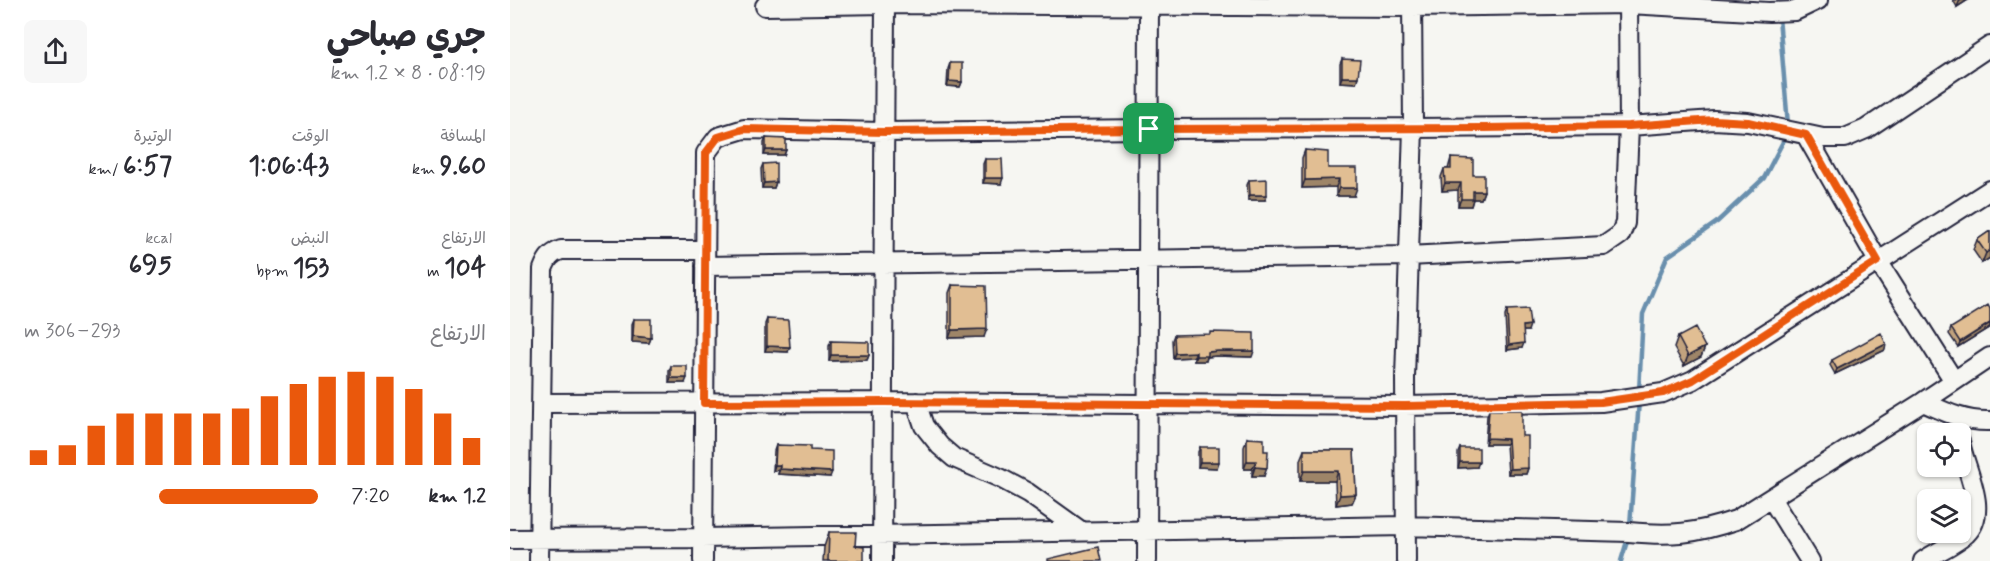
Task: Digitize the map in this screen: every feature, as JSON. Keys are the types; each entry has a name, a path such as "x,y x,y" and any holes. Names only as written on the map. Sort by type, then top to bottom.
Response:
{"street":[{"path":"765,6 885,2 1412,4 1629,2 1769,12 1795,11 1818,0"},
{"path":"882,561 885,2"},
{"path":"538,561 543,269 552,253 561,250 704,258 883,263 1408,256 1604,246 1620,236 1625,223 1629,126 1629,2"},
{"path":"1147,561 1149,3"},
{"path":"1406,561 1405,406 1413,128 1412,4"},
{"path":"704,561 706,153 718,137 744,129 884,132 1629,126 1714,120 1748,122 1823,138 1845,138 1866,129 1990,46"},
{"path":"1806,135 1878,261 1954,381"},
{"path":"542,403 916,402 1405,406 1601,402 1663,393 1693,380 1990,190"},
{"path":"510,539 704,538 1405,526 1663,535 1705,531 1736,520 1990,357"},
{"path":"916,402 924,426 940,446 954,458 1000,477 1028,493 1081,531"},
{"path":"1923,402 1955,423"},
{"path":"1971,423 1990,421"},
{"path":"1923,561 1966,534 1976,521 1978,507 1970,477"},
{"path":"1771,498 1810,561"}],"building":[{"path":"1342,59 1360,60 1358,77 1342,77"},
{"path":"950,63 962,63 962,82 949,81"},
{"path":"766,138 786,139 786,150 766,150"},
{"path":"1305,150 1328,152 1328,168 1357,168 1357,188 1339,188 1339,179 1305,180"},
{"path":"1451,158 1473,159 1473,175 1484,175 1484,191 1473,191 1473,199 1461,199 1461,183 1445,183 1444,169 1451,169"},
{"path":"985,159 1002,159 1003,178 985,178"},
{"path":"776,163 776,182 764,183 763,164"},
{"path":"1267,179 1267,195 1250,195 1249,180"},
{"path":"1990,231 1990,250 1986,253 1977,240"},
{"path":"952,285 986,286 987,329 952,330"},
{"path":"1988,305 1990,323 1960,342 1951,328"},
{"path":"1528,309 1530,325 1523,326 1524,343 1509,345 1507,310"},
{"path":"634,319 651,319 651,338 633,336"},
{"path":"767,319 788,320 790,347 767,346"},
{"path":"1695,328 1705,347 1688,356 1678,337"},
{"path":"1210,332 1254,333 1254,351 1208,352 1208,356 1196,356 1196,352 1175,353 1174,335 1210,334"},
{"path":"1881,333 1886,344 1837,369 1832,360"},
{"path":"831,341 869,342 869,355 831,355"},
{"path":"671,366 687,366 687,378 671,378"},
{"path":"1489,410 1522,410 1522,436 1528,436 1528,468 1510,469 1508,439 1487,438"},
{"path":"1247,438 1264,439 1264,451 1268,451 1267,468 1255,467 1256,461 1247,461"},
{"path":"776,445 810,446 810,450 832,451 832,472 780,469 780,465 775,465"},
{"path":"1200,447 1219,447 1219,462 1200,462"},
{"path":"1460,448 1479,448 1479,462 1460,462"},
{"path":"1304,450 1354,450 1356,494 1340,495 1338,471 1304,471"},
{"path":"829,532 856,532 855,546 864,547 864,561 828,561"},
{"path":"1098,547 1101,561 1048,561 1048,559"}],"waterway":[{"path":"1779,17 1788,125"},
{"path":"1639,392 1643,314 1667,257 1717,222 1764,178 1786,136"},
{"path":"1630,526 1639,400"},
{"path":"1621,561 1628,538"}],"route":[{"path":"1714,120 1748,122 1806,135 1878,261 1693,380 1663,393 1601,402 1405,406 704,403 706,153 718,137 744,129 884,132 1149,129 1629,126 1714,120"}]}
